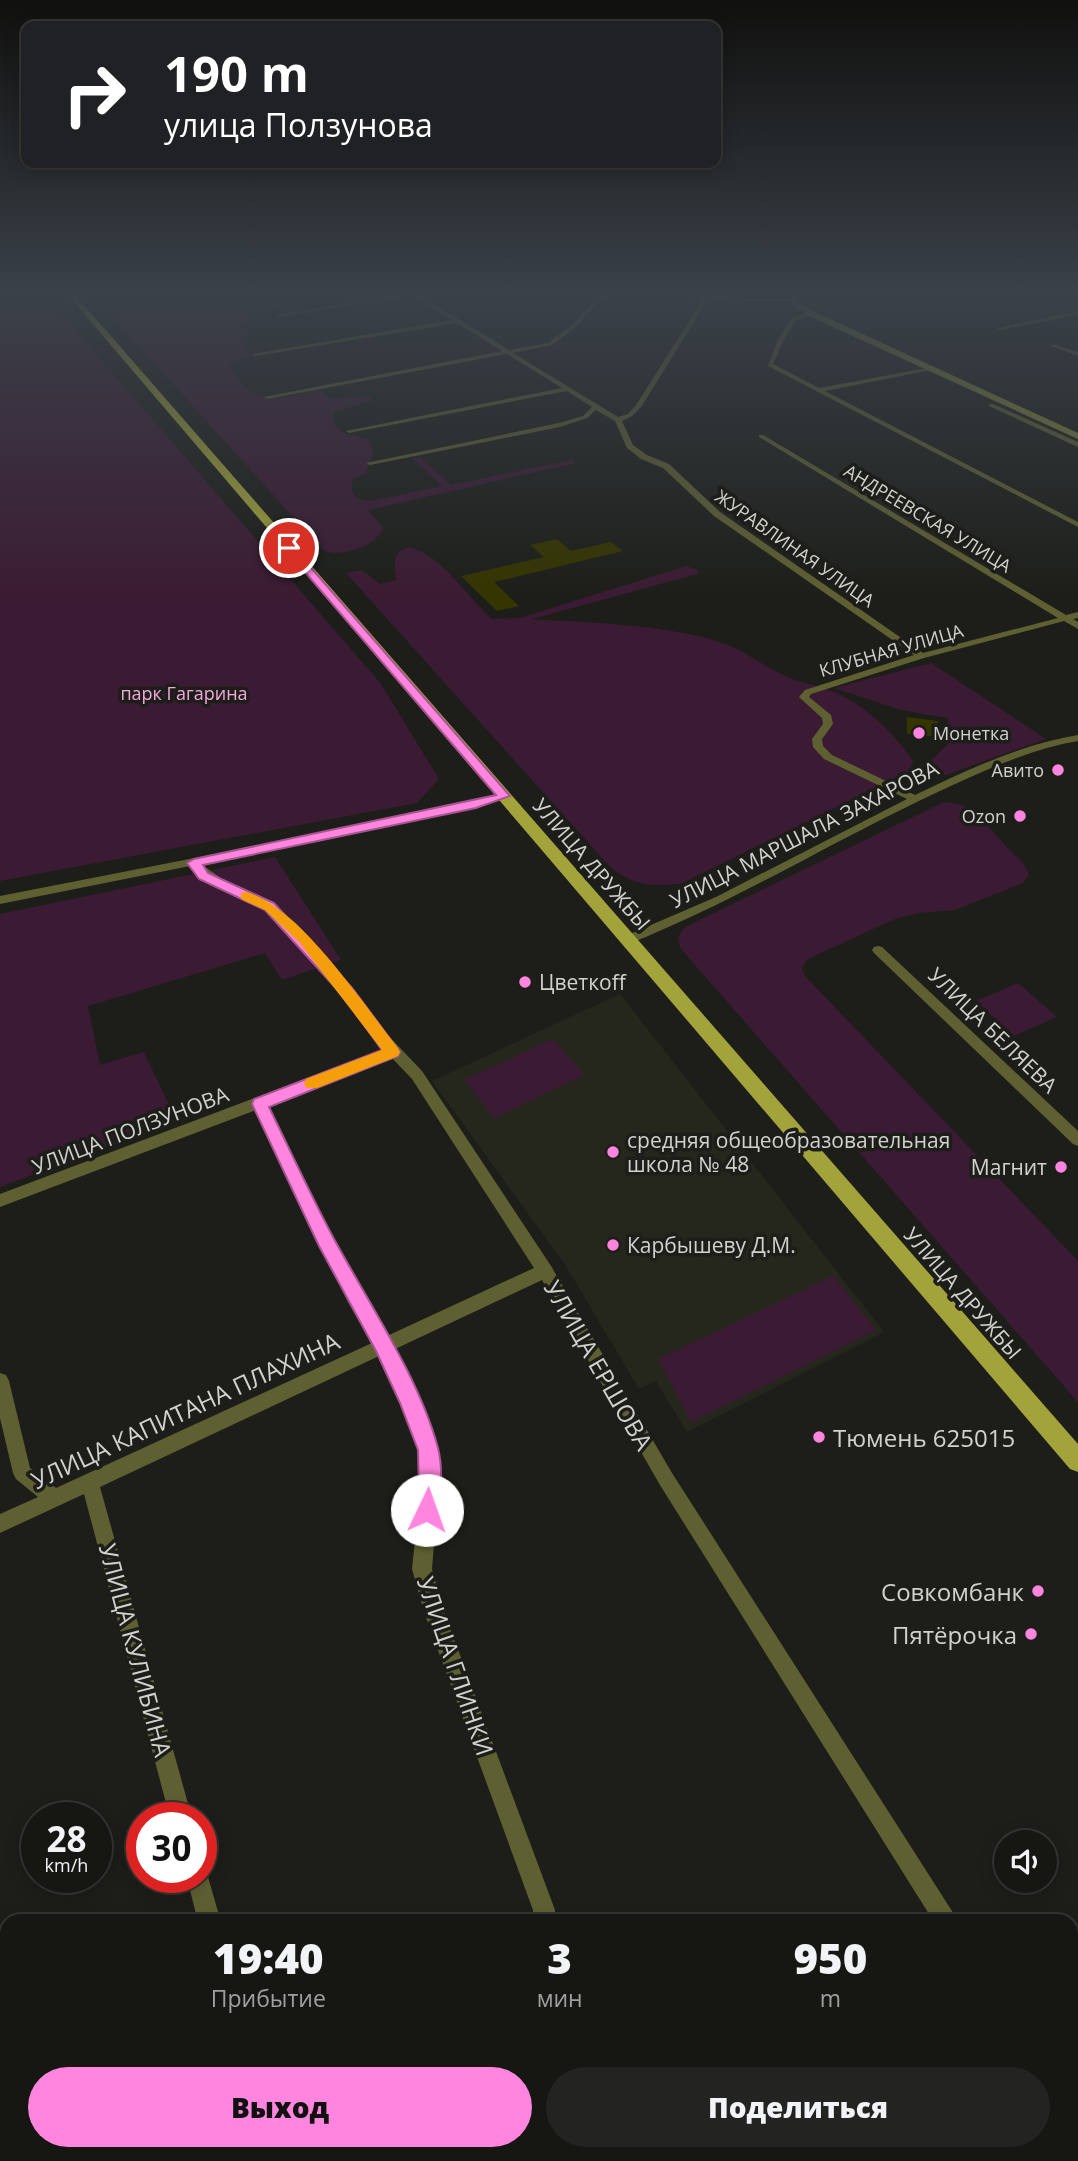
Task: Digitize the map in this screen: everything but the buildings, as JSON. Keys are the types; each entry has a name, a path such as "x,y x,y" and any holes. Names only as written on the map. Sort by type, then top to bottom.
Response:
{"main road":[{"name":"УЛИЦА ДРУЖБЫ","path":"159,397 1078,1461"}],"street":[{"path":"349,431 527,397"},
{"path":"579,397 618,420 630,415 645,397"},
{"path":"832,397 1078,525"},
{"path":"993,397 1078,436"},
{"path":"991,405 1078,445"},
{"path":"370,463 560,425 584,417 594,407"},
{"name":"ЖУРАВЛИНАЯ УЛИЦА","path":"618,420 630,446 644,457 666,466 717,514 921,656"},
{"name":"АНДРЕЕВСКАЯ УЛИЦА","path":"761,436 1078,626"},
{"name":"КЛУБНАЯ УЛИЦА","path":"914,798 828,757 818,747 817,739 828,724 827,716 804,697 816,689 921,656 1078,615"},
{"name":"УЛИЦА МАРШАЛА ЗАХАРОВА","path":"628,940 679,920 758,882 938,785 1045,746 1078,738"},
{"path":"0,900 194,863 504,796"},
{"name":"УЛИЦА ЕРШОВА","path":"194,863 204,876 270,906 347,991 392,1052 417,1075 545,1271 666,1479 943,1914"},
{"name":"УЛИЦА БЕЛЯЕВА","path":"878,950 1078,1140"},
{"name":"УЛИЦА ПОЛЗУНОВА","path":"0,1201 392,1052"},
{"name":"УЛИЦА ГЛИНКИ","path":"260,1104 326,1241 410,1401 428,1450 429,1492 422,1569 434,1612 544,1914"},
{"name":"УЛИЦА КАПИТАНА ПЛАХИНА","path":"0,1524 382,1344 545,1271"},
{"path":"0,1381 22,1473 54,1498"},
{"name":"УЛИЦА КУЛИБИНА","path":"90,1482 177,1802"},
{"path":"202,1893 208,1914"}],"shaded area":[{"name":"средняя общеобразовательная школа № 48","path":"620,994 884,1332 687,1432 656,1381 639,1389 566,1266 432,1081"}],"green space":[{"name":"парк Гагарина","path":"0,397 133,397 381,684 439,779 417,803 0,881"},
{"path":"184,397 329,397 332,399 369,397 372,400 333,412 334,423 342,433 368,439 372,448 371,461 365,474 354,478 352,483 354,495 370,501 442,486 412,458 420,457 451,485 572,460 576,463 368,510 383,528 379,535 358,549 340,553 324,551"},
{"path":"411,547 423,552 445,569 492,619 520,618 686,566 698,570 697,574 532,619 649,628 695,635 727,644 779,673 837,693 862,708 885,727 905,749 913,761 910,771 680,884 652,885 629,879 612,869 346,573 362,570 380,584 396,580 397,555"},
{"path":"931,663 1046,739 940,777 931,770 929,762 947,745 948,718 901,710 834,688"},
{"path":"944,802 966,807 980,816 1025,866 1029,875 1023,883 955,910 918,913 895,919 814,956 806,961 802,969 805,976 1078,1261 1078,1402 681,949 678,938 683,929 691,924"},
{"path":"275,857 341,960 282,980 265,953 88,1006 100,1065 144,1052 176,1120 0,1187 0,914"},
{"path":"1018,983 1057,1017 1014,1036 976,1001"},
{"path":"553,1039 585,1075 494,1118 464,1080"},
{"path":"833,1276 876,1330 691,1422 658,1359"}],"slow traffic":[{"path":"246,896 270,906 304,939 392,1052 312,1083"}],"place":[{"name":"Монетка","path":"919,733"},
{"name":"Авито","path":"1058,770"},
{"name":"Ozon","path":"1020,816"},
{"name":"Цветкоff","path":"525,982"},
{"name":"средняя общеобразовательная школа № 48","path":"613,1152"},
{"name":"Магнит","path":"1061,1167"},
{"name":"Карбышеву Д.М.","path":"613,1245"},
{"name":"Тюмень 625015","path":"819,1437"},
{"name":"Совкомбанк","path":"1038,1591"},
{"name":"Пятёрочка","path":"1031,1634"}],"route":[{"path":"289,548 504,796 194,863 204,876 270,906 304,939 392,1052 260,1104 354,1297 382,1344 410,1401 428,1450 427,1510"}]}
